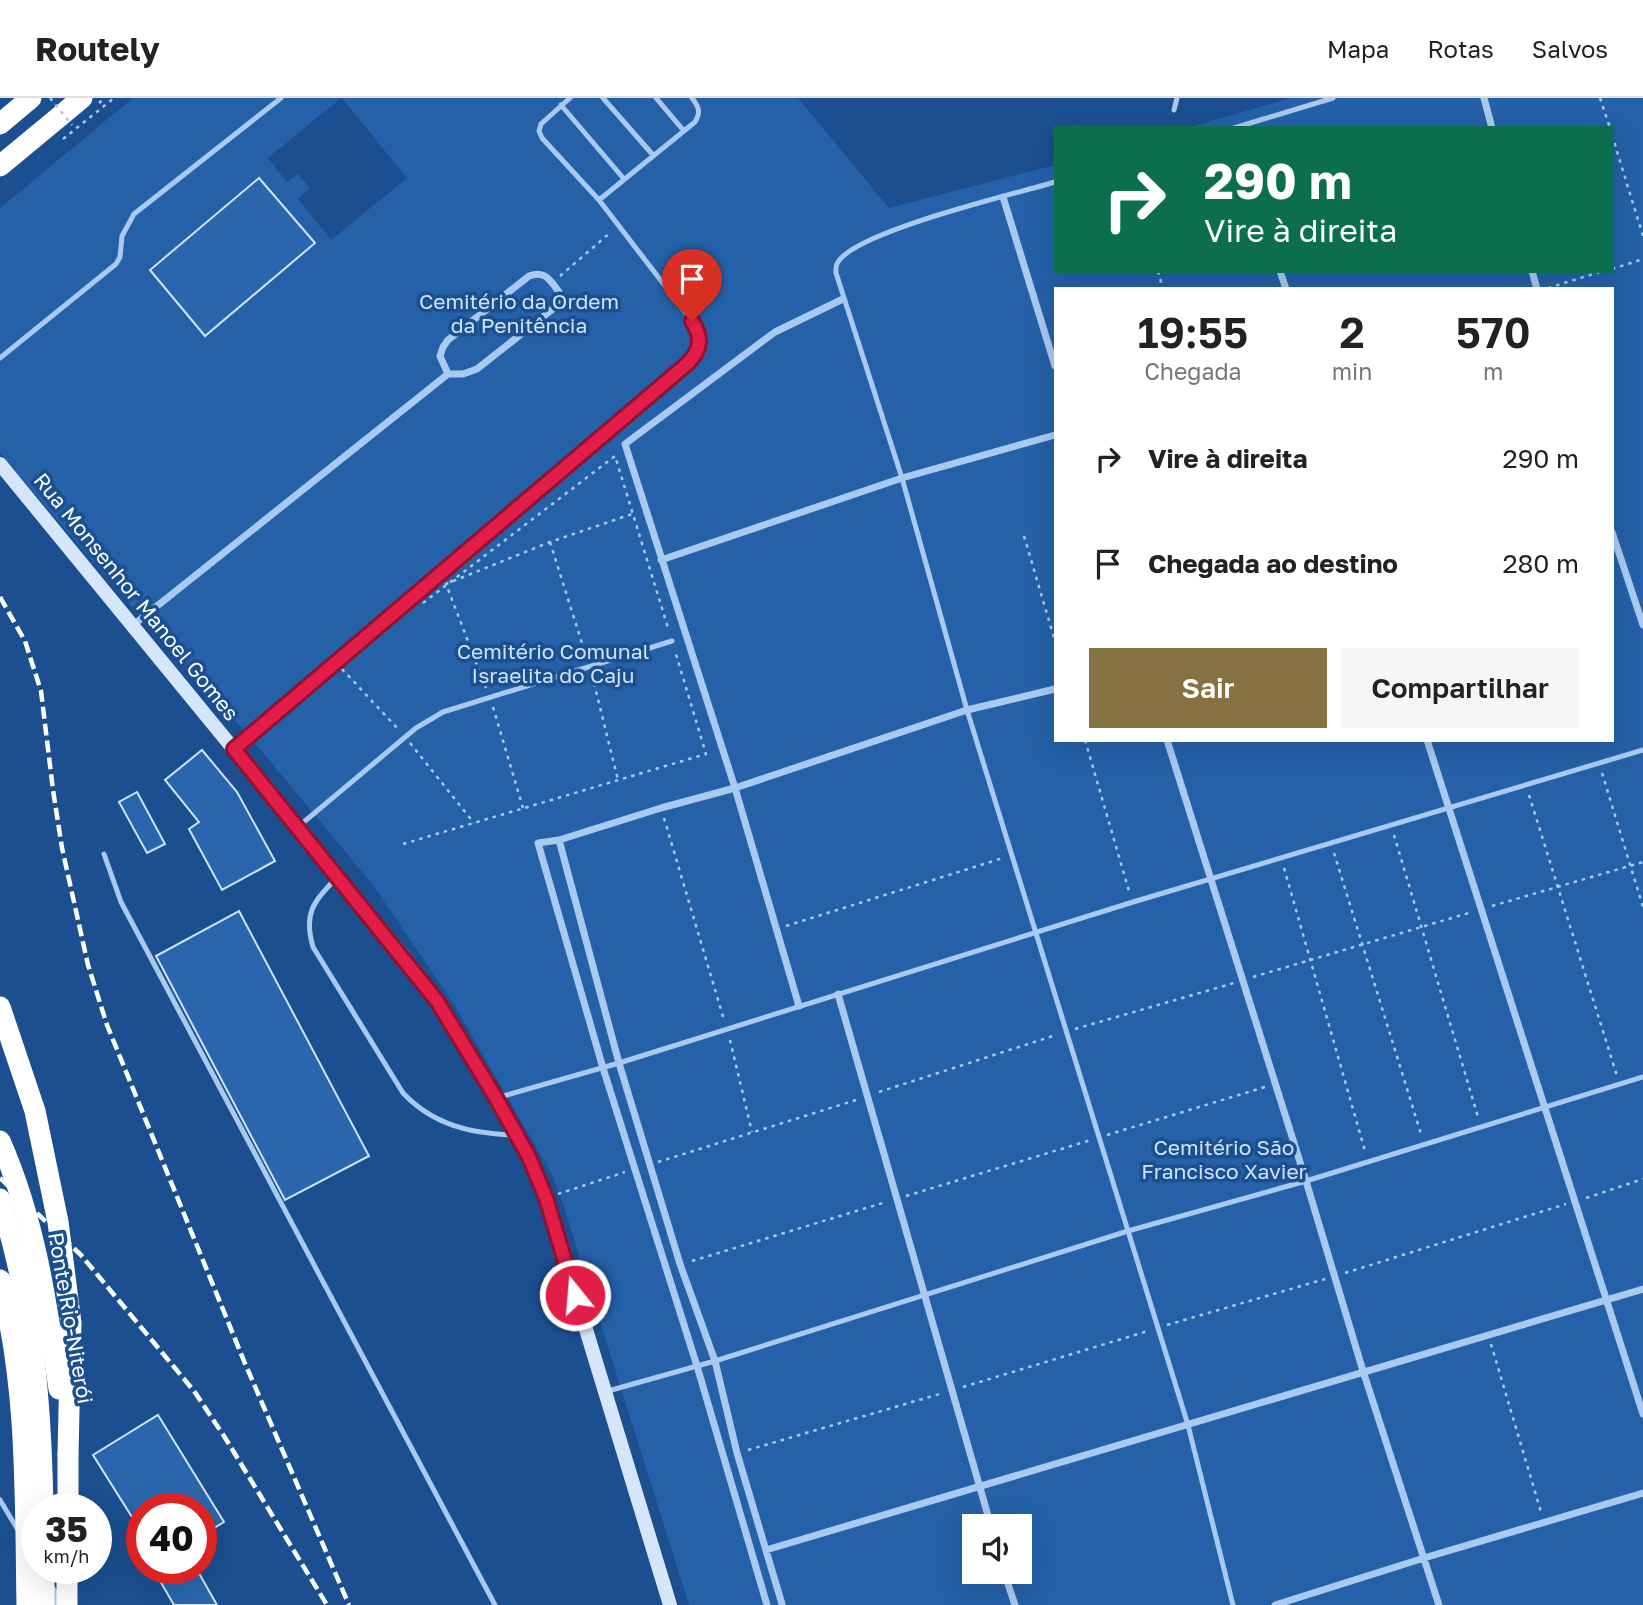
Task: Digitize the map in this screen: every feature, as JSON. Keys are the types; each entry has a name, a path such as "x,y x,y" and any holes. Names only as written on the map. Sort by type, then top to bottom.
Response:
{"highway":[{"path":"0,124 32,98"},
{"path":"0,166 82,98"},
{"path":"0,1007 35,1111 60,1233 71,1324 68,1454"},
{"name":"Ponte Rio-Niterói","path":"0,1141 24,1206 50,1320 68,1454 68,1493"},
{"name":"Ponte Rio-Niterói","path":"0,1199 18,1261 31,1326 39,1406 42,1493"},
{"path":"0,1280 14,1344 20,1402 27,1605"},
{"path":"43,1584 44,1605"},
{"path":"67,1584 67,1605"}],"street":[{"path":"1484,98 1491,126"},
{"path":"1003,197 1054,363"},
{"path":"132,627 448,374 464,374 477,369 559,304 561,296 552,282 542,274 529,276 448,340 440,352 441,361 448,374"},
{"path":"799,1006 735,788 625,444 775,332 843,299"},
{"path":"661,560 902,478 1054,435"},
{"name":"Rua Monsenhor Manoel Gomes","path":"0,464 437,1001 496,1098 517,1135 546,1198 670,1605"},
{"path":"1614,538 1643,625"},
{"path":"768,1605 697,1366 603,1068 538,843 559,840 735,788 967,710 1054,689"},
{"path":"1168,742 1307,1181 1333,1276 1439,1605"},
{"path":"1428,742 1643,1414"},
{"path":"559,840 620,1063 680,1264 715,1361 737,1453 782,1604"},
{"path":"838,994 987,1514"},
{"path":"766,1550 1643,1289"},
{"path":"1275,1605 1643,1493"},
{"path":"1008,1584 1015,1605"}],"lane":[{"path":"0,358 116,264 120,257 122,236 134,214 281,98"},
{"path":"234,749 695,356 700,334 598,200 539,131 541,124 569,98"},
{"path":"603,98 653,155"},
{"path":"656,98 684,131"},
{"path":"598,200 699,116 699,109 692,98"},
{"path":"1174,110 1177,98"},
{"path":"1241,126 1333,98"},
{"path":"561,105 624,179"},
{"path":"1054,182 890,230 856,248 839,260 836,266 843,299 902,478 967,710 1188,1425 1233,1605"},
{"path":"297,827 405,737 443,712 672,641"},
{"path":"496,1098 620,1063 1133,902 1643,750"},
{"path":"104,854 121,902 134,927 495,1605"},
{"path":"337,877 321,895 308,917 308,931 313,947 403,1093 424,1112 463,1130 483,1134 517,1135"},
{"path":"605,1392 715,1361 1128,1231 1307,1181 1643,1077"},
{"path":"0,1500 21,1537"},
{"path":"51,1584 56,1593 55,1605"}],"path":[{"path":"50,98 72,125"},
{"path":"77,128 114,98"},
{"path":"1600,98 1608,126"},
{"path":"1614,142 1643,236"},
{"path":"552,282 618,226"},
{"path":"1614,268 1643,259"},
{"path":"1552,287 1597,273"},
{"path":"403,844 706,754 615,456 415,610"},
{"path":"446,584 550,542 632,514"},
{"path":"1024,536 1054,638"},
{"path":"550,542 590,668 618,780"},
{"path":"446,584 490,697 523,808"},
{"path":"342,669 405,737 474,823"},
{"path":"1086,742 1133,902"},
{"path":"1599,763 1643,906"},
{"path":"1525,785 1620,1084"},
{"path":"662,808 727,1029 752,1133"},
{"path":"1391,825 1481,1128"},
{"path":"1331,843 1424,1144"},
{"path":"777,929 1013,855"},
{"path":"1281,858 1368,1161"},
{"path":"650,1165 1066,1032 1643,862"},
{"path":"680,1264 1275,1084"},
{"path":"546,1198 635,1169"},
{"path":"737,1453 952,1391 1643,1180"},
{"path":"1488,1334 1544,1522"}],"green space":[{"name":"Cemitério São Francisco Xavier","path":"133,98 341,98 268,158 287,182 298,174 310,188 298,199 331,240 407,178 342,98 798,98 889,208 1054,165 1054,273 1614,273 1614,126 1194,126 1291,98 1643,98 1643,1605 689,1605 552,1175 455,1006 373,885 250,737 142,619 0,453 0,208","holes":["259,178 315,243 205,336 150,270"]}],"building":[{"path":"259,178 315,243 205,336 150,270"},
{"path":"202,750 237,792 275,861 222,890 189,829 199,822 165,780"},
{"path":"137,792 165,844 147,853 119,802"},
{"path":"239,911 369,1156 285,1200 156,956"},
{"path":"158,1415 206,1493 126,1493 126,1508 93,1455"},
{"path":"217,1511 224,1522 217,1526"},
{"path":"162,1584 205,1584 217,1605 174,1605"}],"railway":[{"path":"0,597 25,641 41,691 62,848 88,965 107,1025 244,1361 349,1605"},
{"path":"0,1178 81,1255 194,1391 327,1605"}],"route":[{"path":"575,1295 546,1198 529,1157 437,1001 234,749 687,364 695,356 699,346 700,334 692,321"}],"park label":[{"name":"Cemitério da Ordem da Penitência","path":"519,314"},
{"name":"Cemitério Comunal Israelita do Caju","path":"553,664"}]}
